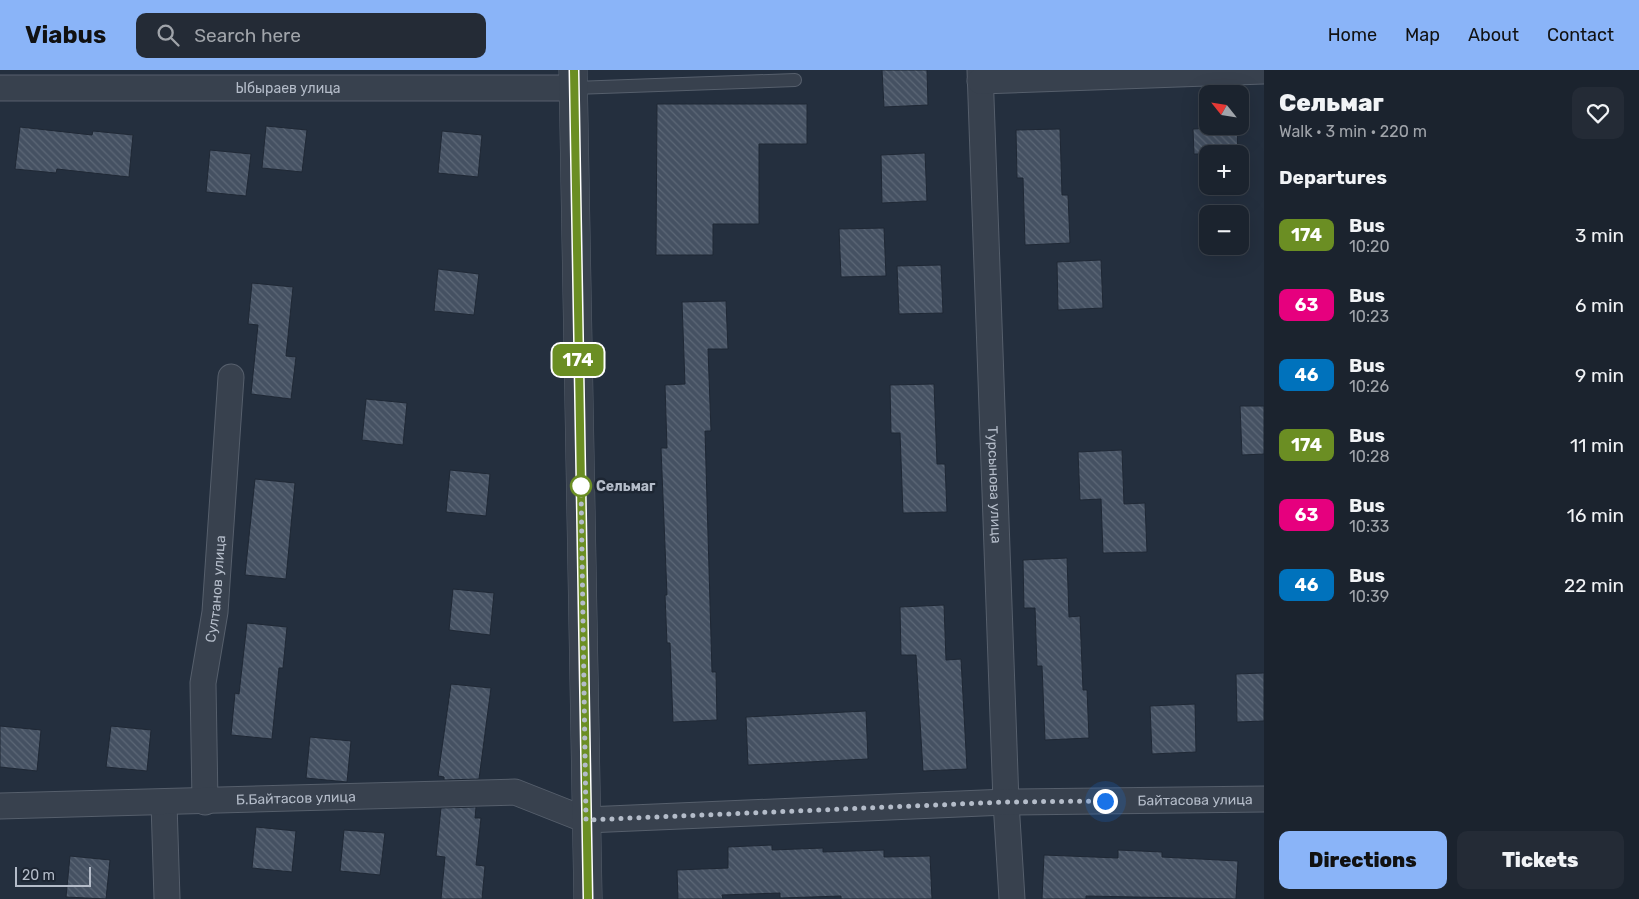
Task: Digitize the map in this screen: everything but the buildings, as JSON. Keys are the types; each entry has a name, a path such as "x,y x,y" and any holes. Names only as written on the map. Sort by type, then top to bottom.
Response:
{"street":[{"path":"980,75 1264,71"},
{"name":"Турсынова улица","path":"980,75 1006,802 1012,899"},
{"name":"Ыбыраев улица","path":"0,88 82,79 574,79"},
{"path":"574,79 588,899"},
{"name":"Султанов улица","path":"205,802 203,683 215,612 231,377"},
{"name":"Б.Байтасов улица","path":"0,806 205,802 515,792 586,820"},
{"name":"Байтасова улица","path":"586,820 1006,802 1264,799"},
{"path":"164,803 167,899"}],"lane":[{"path":"574,79 795,80"}],"bus line":[{"name":"174","path":"574,70 588,899"}],"place":[{"name":"Сельмаг","path":"581,486"}],"route":[{"path":"581,486 586,820 1006,802 1105,801"}]}
